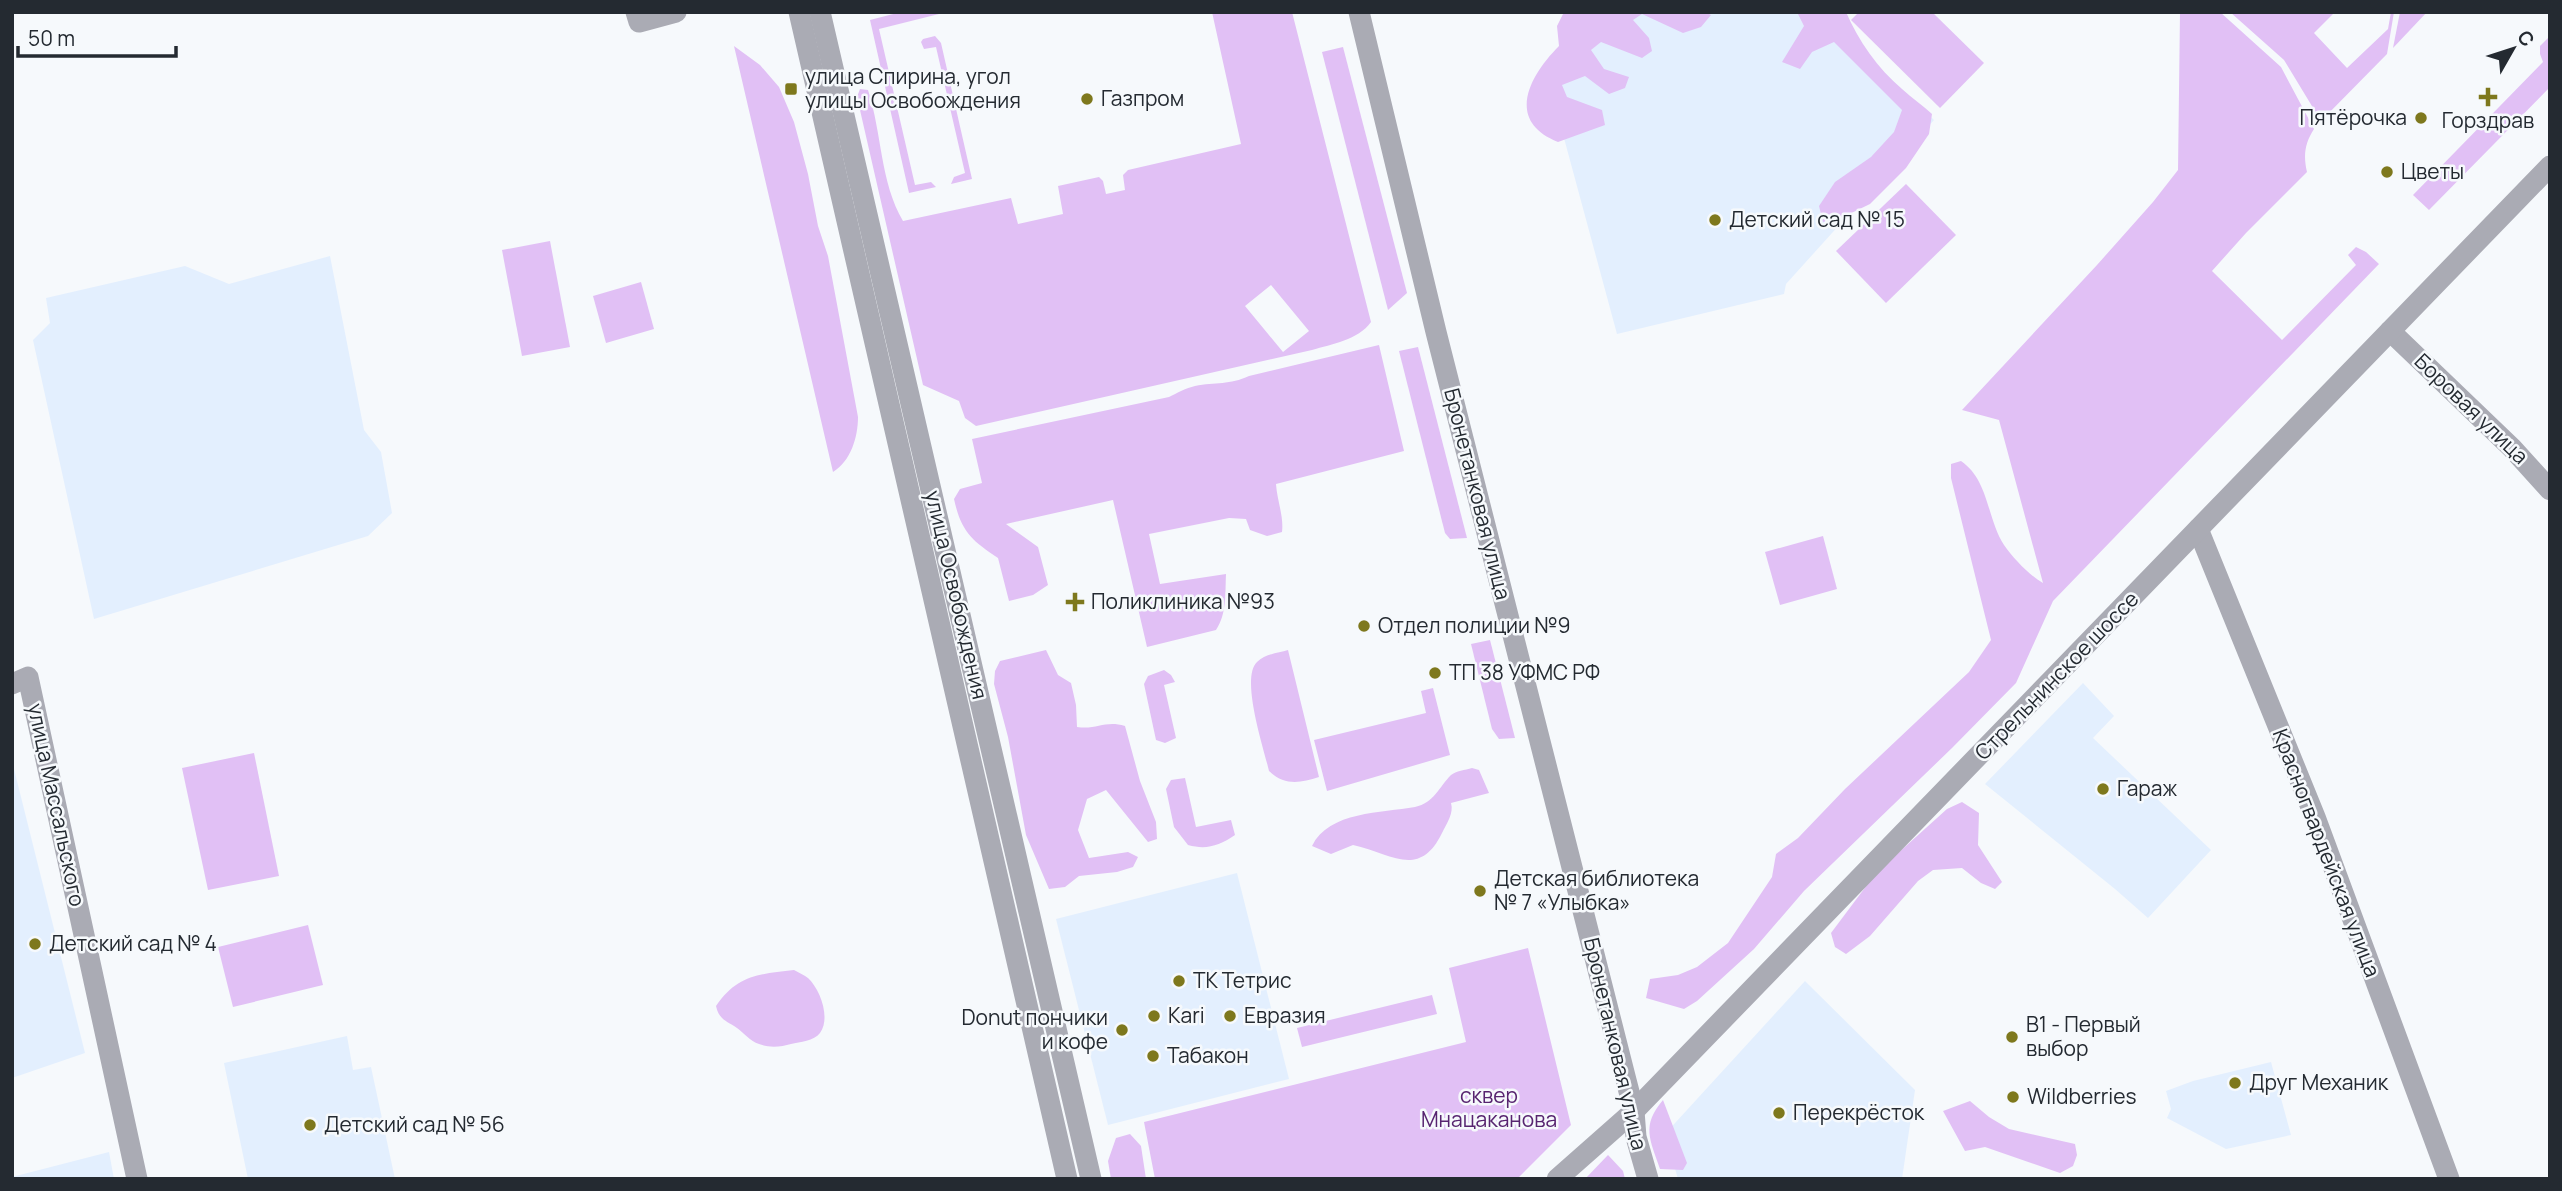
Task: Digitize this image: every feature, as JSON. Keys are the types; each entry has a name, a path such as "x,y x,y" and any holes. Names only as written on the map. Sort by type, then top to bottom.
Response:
{"street":[{"path":"638,17 676,12"},
{"name":"улица Освобождения","path":"799,12 1067,1179"},
{"name":"улица Освобождения","path":"820,12 1091,1179"},
{"name":"Бронетанковая улица","path":"1359,12 1436,332 1634,1111 1636,1138 1648,1179"},
{"name":"Стрельнинское шоссе","path":"1557,1179 1634,1111 2550,166"},
{"name":"Боровая улица","path":"2390,331 2512,448 2550,490"},
{"name":"Красногвардейская улица","path":"2198,529 2315,817 2449,1179"},
{"name":"улица Массальского","path":"20,680 137,1179"}],"shaded area":[{"name":"Детский сад № 15","path":"1617,12 1821,12 1934,120 1786,284 1784,294 1617,334 1548,79"},
{"path":"330,256 364,430 381,452 392,513 368,536 94,619 33,340 50,323 46,298 185,266 229,284"},
{"path":"2083,683 2114,716 2093,738 2211,850 2148,918 1985,784"},
{"name":"Детский сад № 4","path":"12,761 85,1053 12,1078"},
{"path":"1237,873 1289,1079 1108,1125 1056,919"},
{"path":"1805,981 1915,1090 1902,1179 1678,1179 1665,1134"},
{"name":"Детский сад № 56","path":"347,1036 353,1070 371,1067 395,1179 248,1179 224,1063"},
{"path":"2271,1062 2291,1135 2226,1149 2167,1118 2171,1109 2166,1091 2193,1081"},
{"path":"109,1152 114,1179 12,1179 12,1177"}],"green space":[{"path":"901,12 947,12 879,29 915,185 931,182 936,187 909,193 870,20"},
{"path":"1212,12 1292,12 1371,322 1366,328 1344,340 1312,350 976,426 965,418 959,401 923,385 857,97 860,89 868,90 890,190 903,221 1011,198 1018,224 1063,214 1058,186 1099,177 1103,181 1106,194 1125,190 1123,175 1128,170 1241,144","holes":["1271,285 1309,331 1283,352 1245,306"]},
{"path":"1564,12 1705,12 1711,15 1701,27 1683,33 1642,14 1633,20 1649,38 1652,51 1642,58 1601,42 1591,50 1604,69 1629,77 1625,88 1609,94 1585,76 1562,85 1567,97 1602,110 1605,125 1558,142 1542,133 1532,122 1527,110 1527,97 1539,71 1559,46 1557,26"},
{"path":"1797,12 1846,12 1856,33 1877,63 1893,81 1932,114 1929,134 1906,168 1870,204 1841,218 1823,222 1819,206 1835,182 1871,157 1894,132 1902,110 1834,42 1812,52 1800,69 1782,62 1804,26"},
{"path":"1859,12 1932,12 1984,63 1940,108 1851,20"},
{"path":"2180,12 2220,12 2281,67 2314,129 2306,149 2307,172 2212,271 2282,340 2356,265 2348,255 2356,247 2379,264 2053,601 2016,683 1804,891 1754,949 1697,1001 1684,1009 1646,998 1650,979 1678,975 1697,967 1728,943 1772,877 1776,854 1798,838 1845,789 1969,672 1991,640 1951,478 1951,464 1961,461 1977,478 2004,545 2032,576 2043,583 1999,420 1962,410 2097,265 2178,170"},
{"path":"2230,12 2335,12 2314,33 2347,68 2388,29 2391,12 2394,12 2387,54 2321,121 2284,60"},
{"path":"2400,12 2427,12 2393,48"},
{"path":"935,36 941,43 972,179 951,184 954,177 965,173 936,47 924,49 921,42"},
{"path":"2550,36 2550,87 2429,210 2413,195 2543,62 2540,46"},
{"path":"734,46 760,65 779,87 794,122 818,226 828,256 858,417 857,432 849,455 833,472"},
{"path":"1343,47 1407,293 1388,310 1322,52"},
{"path":"1906,184 1956,235 1886,303 1836,251"},
{"path":"550,241 570,347 522,356 502,250"},
{"path":"641,282 654,329 606,343 593,296"},
{"path":"1379,345 1404,451 1276,484 1282,532 1267,536 1250,530 1246,519 1229,518 1149,534 1160,584 1226,574 1224,610 1216,630 1147,647 1113,500 1006,524 1038,547 1048,585 1033,595 1009,601 998,558 968,534 960,519 954,499 960,489 982,483 972,439 1169,397 1195,386 1235,381"},
{"path":"1418,347 1467,538 1450,539 1445,533 1399,351"},
{"path":"1823,536 1837,589 1780,605 1765,552"},
{"path":"1490,640 1515,738 1499,739 1492,729 1471,644"},
{"path":"1046,650 1058,675 1071,683 1077,727 1112,724 1125,726 1140,781 1156,822 1157,839 1148,842 1106,790 1087,799 1078,830 1089,858 1128,852 1138,857 1133,867 1117,872 1079,876 1065,887 1049,889 1026,835 1008,737 994,684 995,671 1000,661"},
{"path":"1288,650 1319,777 1299,782 1281,779 1269,771 1252,698 1252,670 1257,662 1268,655"},
{"path":"1164,670 1175,682 1164,685 1176,738 1165,743 1156,740 1144,684 1148,676"},
{"path":"1433,688 1450,755 1327,791 1314,740 1426,713 1421,691"},
{"path":"254,753 279,876 208,890 182,768"},
{"path":"1472,768 1479,770 1489,793 1451,803 1451,814 1446,826 1424,856 1403,860 1353,845 1331,854 1312,846 1320,835 1343,820 1422,805 1432,798 1451,775"},
{"path":"1185,778 1196,827 1231,820 1235,835 1212,846 1188,845 1174,827 1166,789 1171,780"},
{"path":"1962,802 1979,813 1978,845 2002,882 1995,889 1981,883 1962,868 1933,870 1918,881 1870,936 1846,954 1835,947 1831,933 1876,873 1947,809"},
{"path":"308,925 323,985 233,1007 218,947"},
{"name":"сквер Мнацаканова","path":"1528,948 1571,1125 1517,1179 1155,1179 1144,1122 1466,1042 1449,968"},
{"path":"794,970 812,983 823,1004 823,1027 814,1038 783,1046 763,1045 753,1041 719,1014 716,1006 741,982 759,975"},
{"path":"1432,995 1437,1014 1302,1047 1297,1028"},
{"path":"1663,1100 1687,1163 1683,1170 1660,1169 1651,1141 1652,1118"},
{"path":"1970,1101 2009,1129 2075,1144 2077,1155 2073,1166 2060,1173 1985,1147 1965,1151 1943,1111"},
{"path":"1130,1134 1141,1146 1146,1179 1111,1179 1108,1161 1116,1138"},
{"name":"сквер Мнацаканова","path":"1608,1155 1623,1171 1625,1179 1585,1179"}],"place":[{"name":"улица Спирина, угол улицы Освобождения","path":"791,89"},
{"name":"Горздрав","path":"2488,97"},
{"name":"Газпром","path":"1087,99"},
{"name":"Пятёрочка","path":"2421,118"},
{"name":"Цветы","path":"2387,172"},
{"name":"Детский сад № 15","path":"1715,220"},
{"name":"Поликлиника №93","path":"1075,602"},
{"name":"Отдел полиции №9","path":"1364,626"},
{"name":"ТП 38 УФМС РФ","path":"1435,673"},
{"name":"Гараж","path":"2103,789"},
{"name":"Детская библиотека № 7 «Улыбка»","path":"1480,891"},
{"name":"Детский сад № 4","path":"35,944"},
{"name":"ТК Тетрис","path":"1179,981"},
{"name":"Kari","path":"1154,1016"},
{"name":"Евразия","path":"1230,1016"},
{"name":"Donut пончики и кофе","path":"1122,1030"},
{"name":"В1 - Первый выбор","path":"2012,1037"},
{"name":"Табакон","path":"1153,1056"},
{"name":"Друг Механик","path":"2235,1083"},
{"name":"Wildberries","path":"2013,1097"},
{"name":"Перекрёсток","path":"1779,1113"},
{"name":"Детский сад № 56","path":"310,1125"}]}
